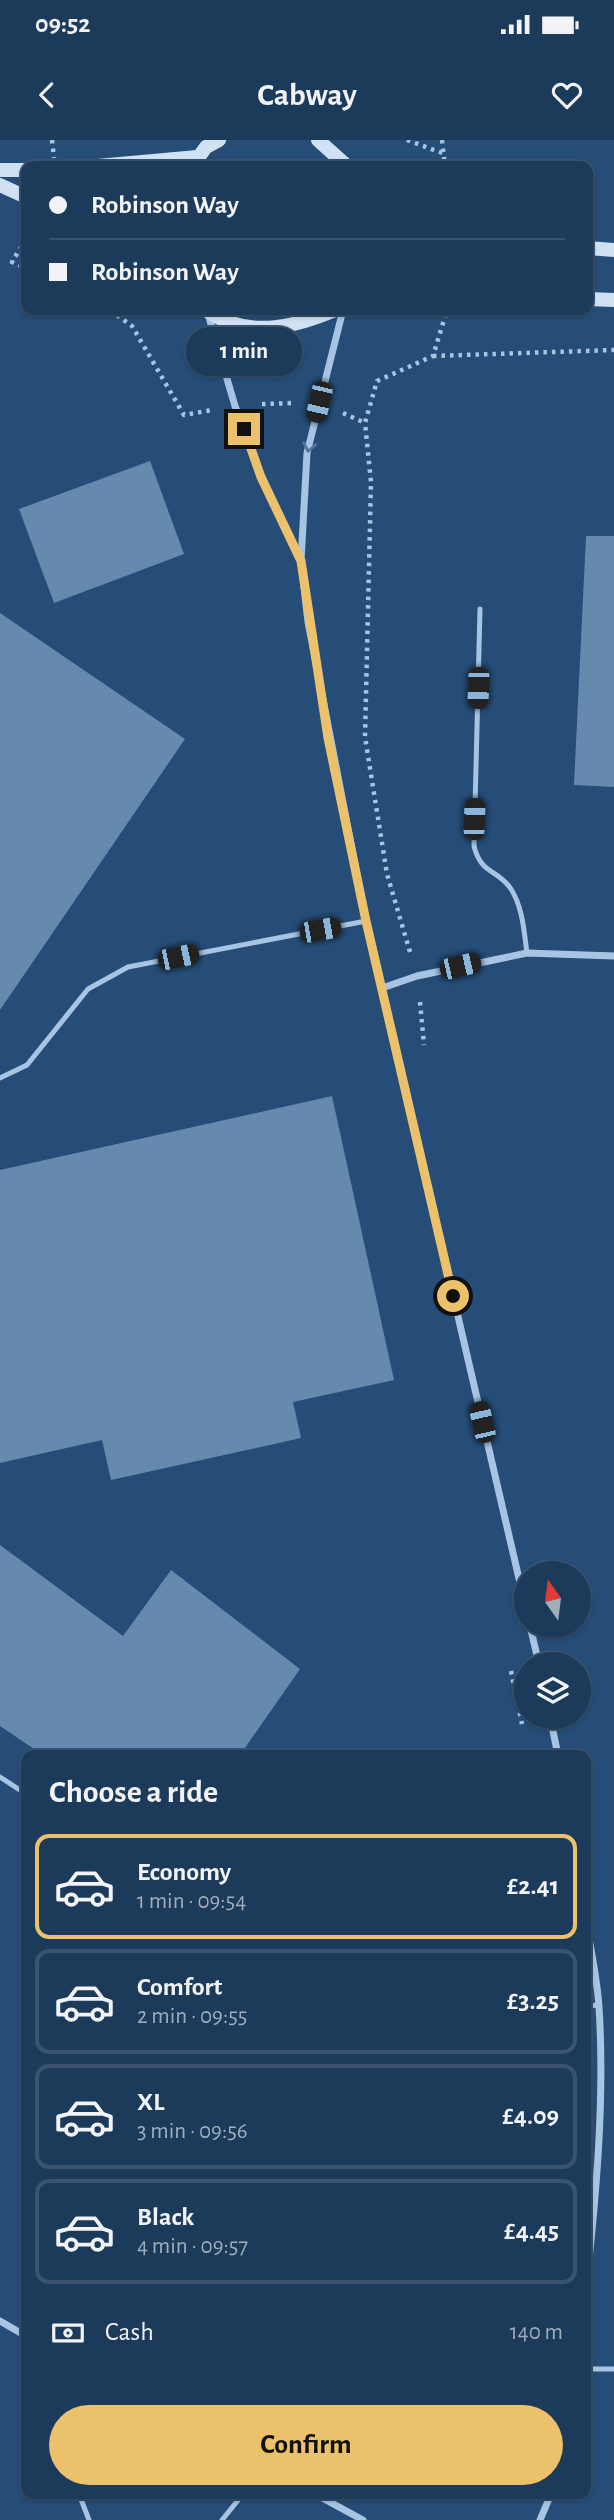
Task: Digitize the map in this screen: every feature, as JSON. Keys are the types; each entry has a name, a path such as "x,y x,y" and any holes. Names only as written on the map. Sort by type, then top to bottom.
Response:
{"street":[{"path":"318,140 341,161"},
{"path":"131,161 204,150"},
{"path":"0,170 21,170"},
{"path":"0,185 21,195"},
{"path":"593,248 614,250"},
{"path":"593,299 614,300"},
{"path":"208,315 235,406 261,477 301,561"},
{"path":"215,315 226,322 247,328 274,329 319,315"},
{"path":"342,315 307,453 301,561 328,738 366,921 515,1561"},
{"path":"382,988 418,976 527,953 614,956"},
{"path":"553,1729 557,1750"},
{"path":"591,1954 599,2005 596,2172 591,2230"},
{"path":"0,2321 21,2333"},
{"path":"324,2499 363,2520"},
{"path":"540,2520 549,2499"}],"lane":[{"path":"480,609 474,846 478,862 511,888 520,913 527,953"},
{"path":"0,1078 27,1065 88,989 128,967 366,921"},
{"path":"0,1777 21,1791"},
{"path":"591,2006 599,2005"},
{"path":"591,2369 614,2369"},
{"path":"81,2499 89,2520"},
{"path":"222,2520 239,2499"}],"path":[{"path":"52,140 54,161"},
{"path":"407,140 445,154"},
{"path":"442,140 445,161"},
{"path":"21,247 12,262 21,266"},
{"path":"433,356 445,315"},
{"path":"426,1059 418,976 387,874 365,737 371,482 365,423 377,381 433,356 614,350"},
{"path":"510,1665 514,1683"}],"building":[{"path":"150,461 184,554 54,603 19,509"},
{"path":"586,536 614,536 614,787 574,785"},
{"path":"0,613 185,739 0,1010"},
{"path":"332,1096 394,1380 293,1402 301,1438 111,1480 102,1440 0,1463 0,1170"},
{"path":"0,1545 123,1636 171,1570 300,1669 243,1750 36,1750 0,1726"}],"route":[{"path":"244,429 261,477 301,561 308,622 328,738 366,921 453,1296"}]}
